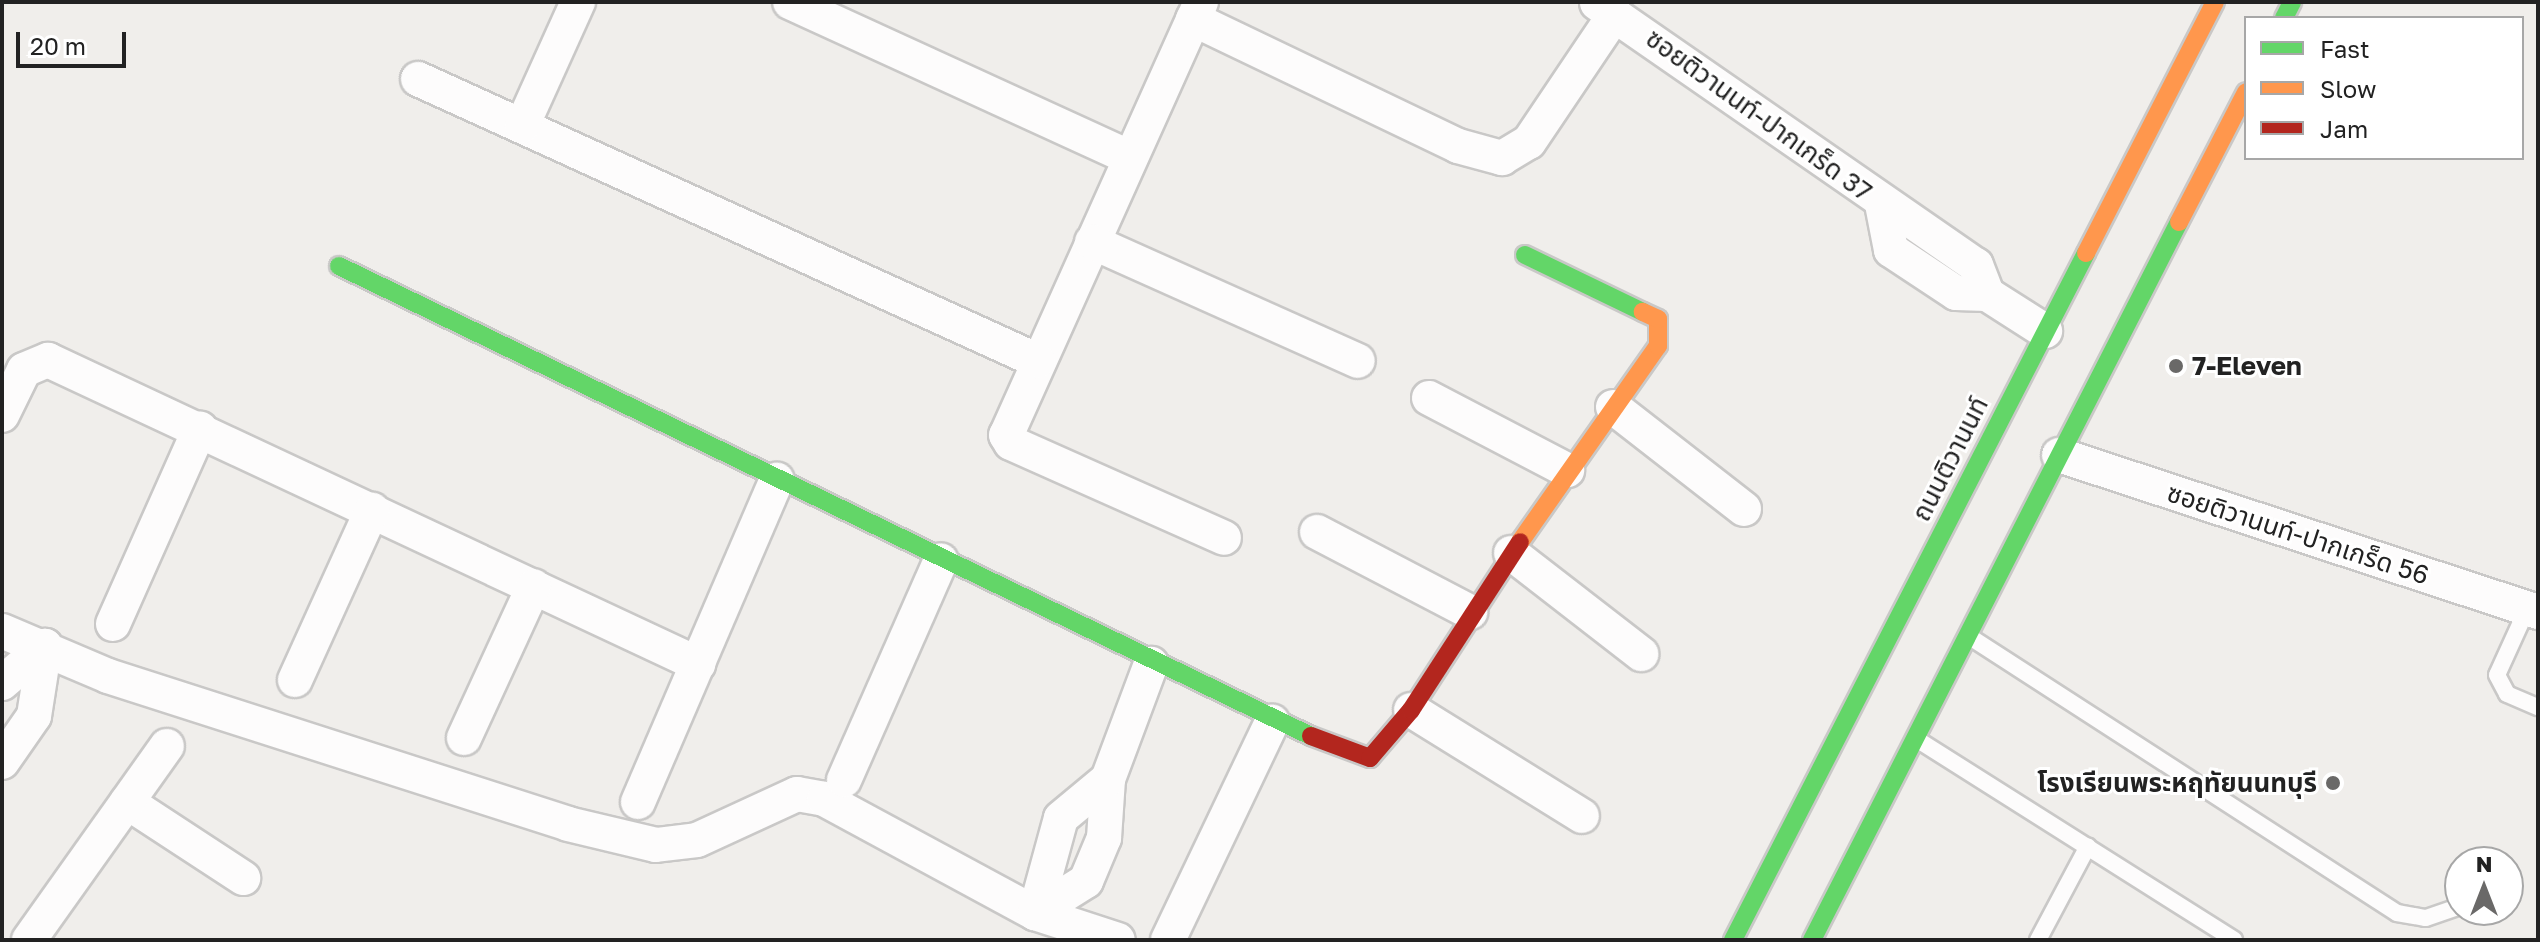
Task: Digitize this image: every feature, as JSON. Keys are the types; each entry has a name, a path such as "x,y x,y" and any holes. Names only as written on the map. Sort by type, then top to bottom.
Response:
{"main road":[{"name":"ถนนติวานนท์","path":"1733,940 2215,2"},
{"path":"1812,940 2244,96"},
{"path":"339,266 1272,722 1370,758 1411,710 1470,612 1567,470 1658,346 1658,319 1525,255"}],"street":[{"path":"522,126 578,2"},
{"path":"790,2 1130,158"},
{"path":"1224,538 1011,443 1009,423 1197,11 1458,146 1502,158 1529,142 1605,8"},
{"name":"ซอยติวานนท์-ปากเกร็ด 37","path":"1605,8 1882,204 1976,265 1987,294 2045,331"},
{"path":"418,79 1038,361"},
{"path":"1092,242 1358,361"},
{"path":"2,415 24,370 48,360 698,664"},
{"path":"1429,398 1567,470"},
{"path":"1613,407 1744,509"},
{"path":"113,624 200,429"},
{"name":"ซอยติวานนท์-ปากเกร็ด 56","path":"2059,455 2534,602"},
{"path":"638,802 777,480"},
{"path":"295,680 372,510"},
{"path":"1317,532 1470,612"},
{"path":"1511,553 1641,654"},
{"path":"844,780 941,560"},
{"path":"464,738 534,586"},
{"path":"2,631 45,646 108,676 553,819 656,845 697,840 797,794 824,799 1035,913 1118,940"},
{"path":"2,683 45,646"},
{"path":"2,762 34,716 45,646"},
{"path":"1035,913 1086,881 1104,838 1108,779 1151,664"},
{"path":"1411,710 1582,816"},
{"path":"1168,940 1272,722"},
{"path":"29,940 167,746"},
{"path":"1035,913 1061,818 1108,779"},
{"path":"127,802 243,878"},
{"path":"2,931 15,940"}],"lane":[{"path":"2534,602 2497,675 2507,694 2538,707"},
{"path":"1967,635 2397,913 2426,918 2444,912"},
{"path":"1914,738 2234,940"},
{"path":"2038,940 2088,846"}],"traffic: fast":[{"path":"2285,16 2292,2"},
{"path":"1812,940 2179,222"},
{"path":"1733,940 2086,253"},
{"path":"1525,255 1643,312"},
{"path":"339,266 1311,736"}],"traffic: slow":[{"path":"2086,253 2215,2"},
{"path":"2179,222 2244,96"},
{"path":"1520,542 1658,346 1658,319 1643,312"}],"traffic: jam":[{"path":"1311,736 1370,758 1411,710 1520,542"}],"place":[{"name":"7-Eleven","path":"2176,366"},
{"name":"โรงเรียนพระหฤทัยนนทบุรี","path":"2333,783"}]}
